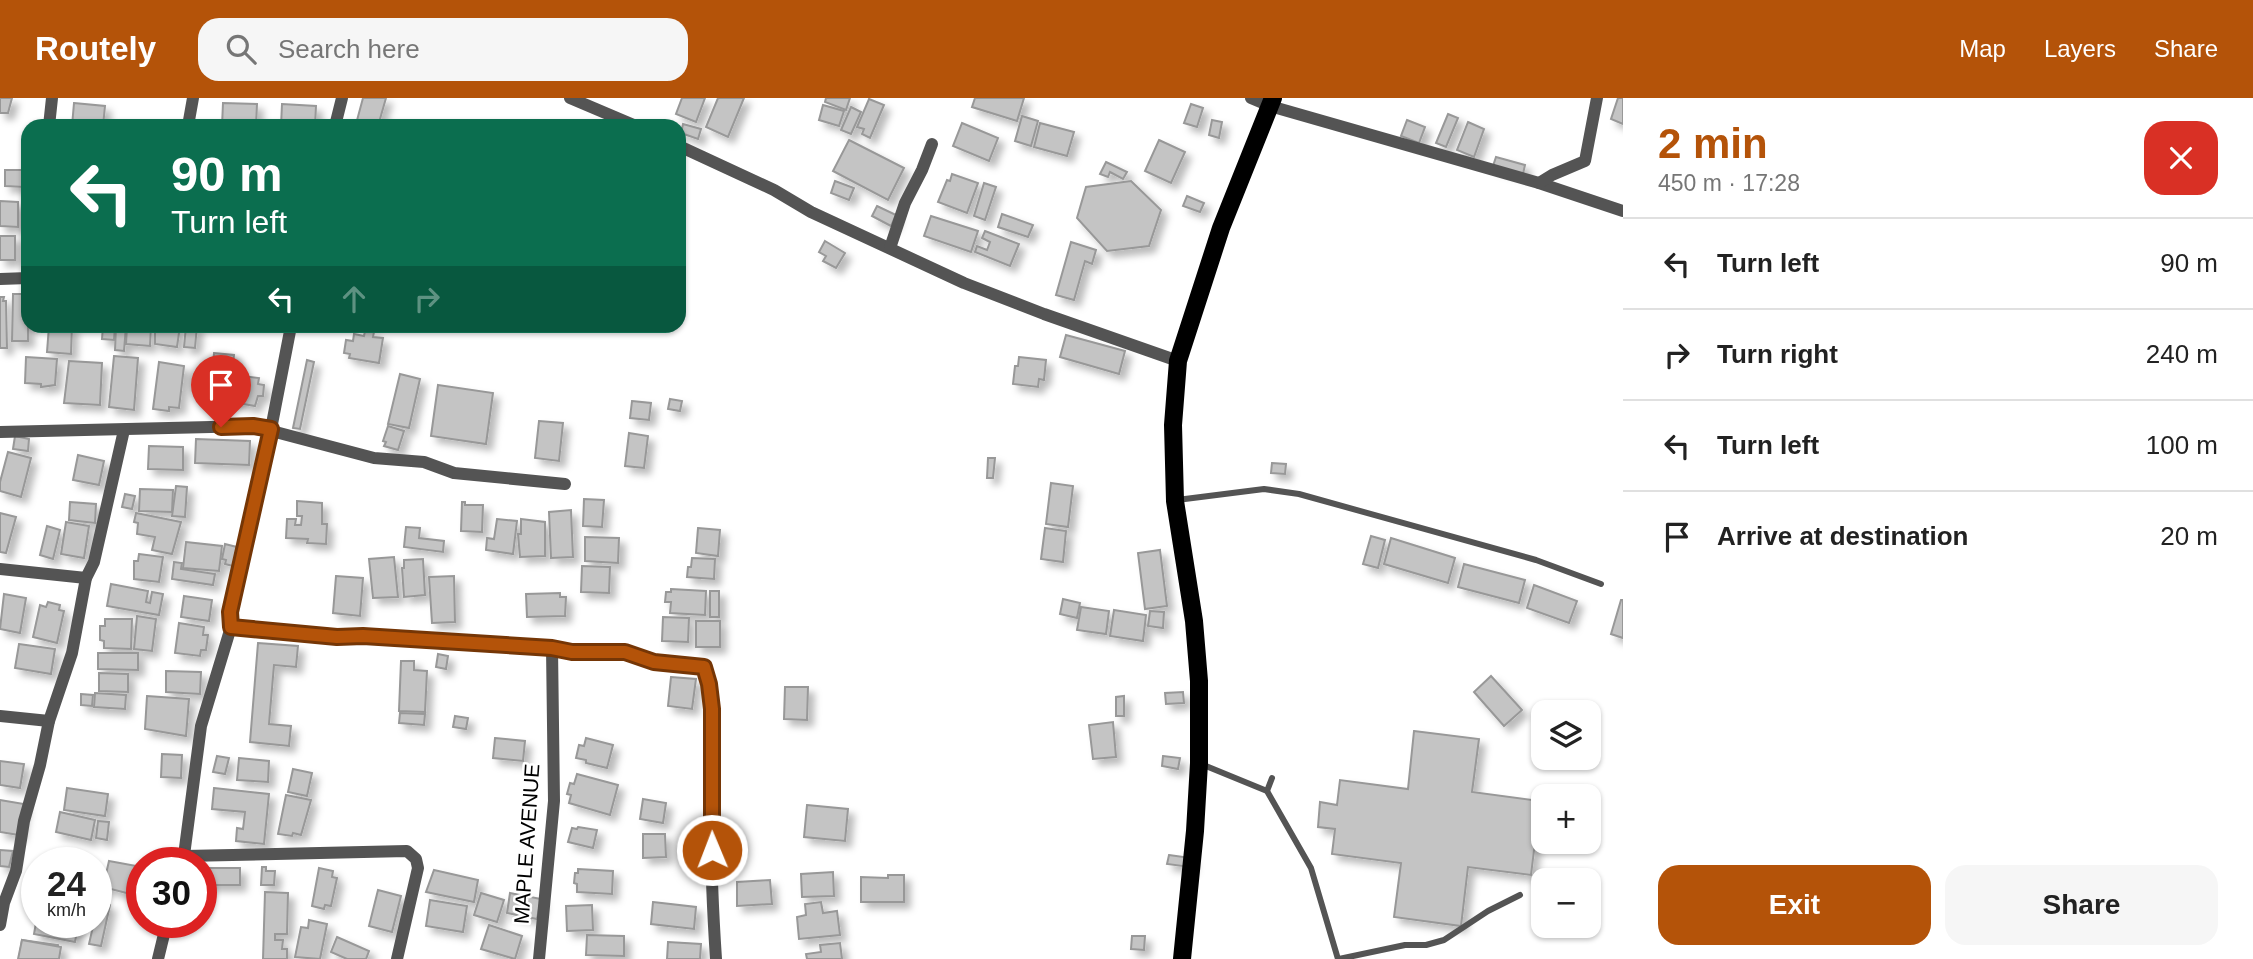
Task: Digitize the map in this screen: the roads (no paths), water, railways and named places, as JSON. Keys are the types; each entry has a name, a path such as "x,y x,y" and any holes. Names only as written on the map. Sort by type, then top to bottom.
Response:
{"main road":[{"path":"1182,959 1192,881 1199,763 1199,681 1194,621 1175,500 1173,425 1178,361 1221,228 1271,102"}],"street":[{"path":"49,119 52,98"},
{"path":"189,119 193,98"},
{"path":"337,119 342,98"},
{"path":"570,98 620,119"},
{"path":"1251,98 1539,183 1623,211"},
{"path":"1539,183 1585,161 1597,98"},
{"path":"890,248 905,203 932,145"},
{"path":"686,149 774,190 811,212 975,288 1178,361"},
{"path":"0,279 21,278"},
{"path":"186,847 201,726 231,627 230,612 290,333"},
{"path":"0,432 253,426 374,458 424,462 454,473 565,484"},
{"path":"0,925 4,903 16,871 24,821 49,721 72,653 86,578 94,562 124,430"},
{"path":"0,569 86,578"},
{"path":"231,627 337,637 363,636 552,648 572,652 625,652 654,662 704,667 712,709 711,827 716,959"},
{"name":"MAPLE AVENUE","path":"539,959 554,801 552,648"},
{"path":"0,716 49,721"},
{"path":"217,858 407,851 416,859 418,868 397,959"},
{"path":"158,959 163,938"}],"lane":[{"path":"1175,500 1264,489 1299,495 1536,560 1601,584"},
{"path":"1199,763 1267,791 1311,868 1338,959 1444,940 1488,911 1520,895"},
{"path":"1267,791 1272,778"}]}
